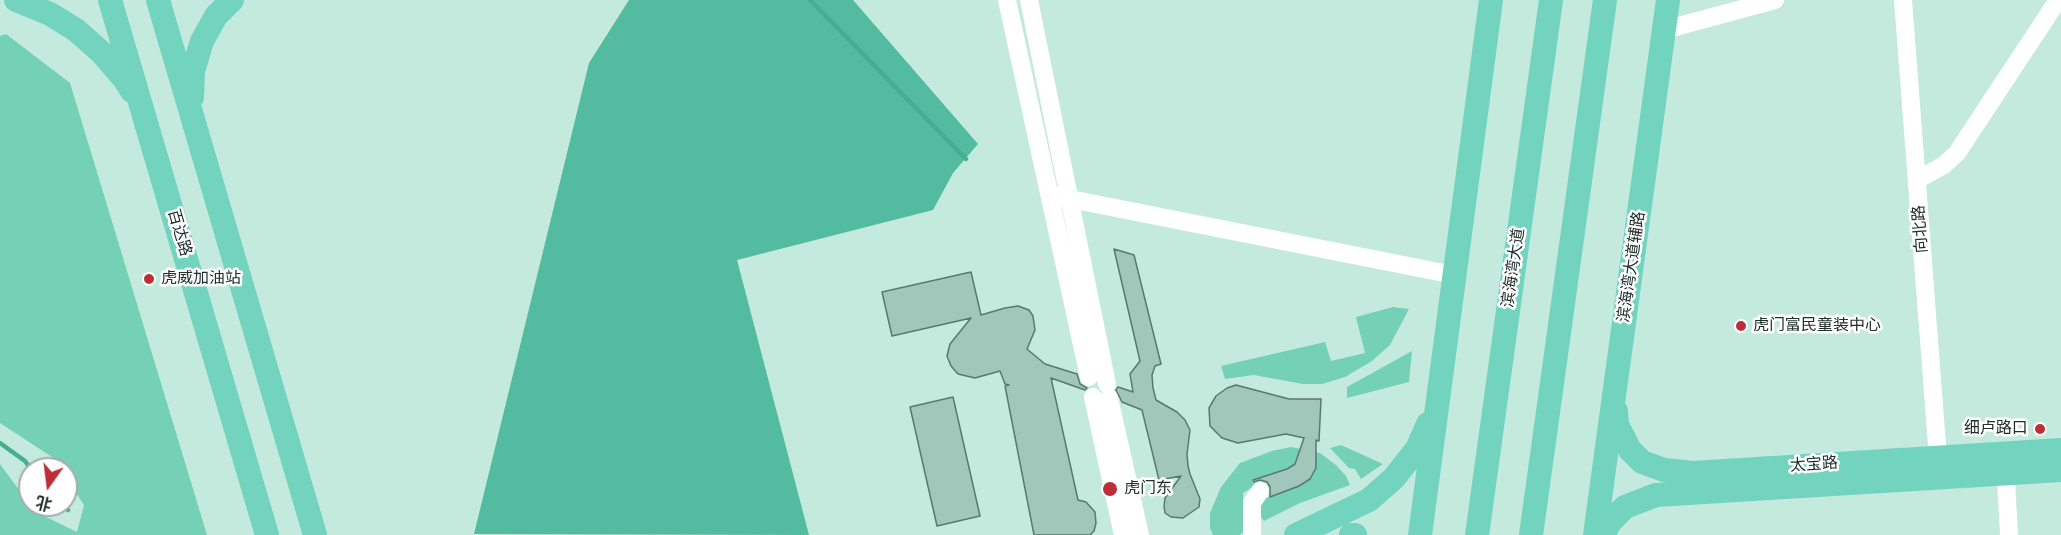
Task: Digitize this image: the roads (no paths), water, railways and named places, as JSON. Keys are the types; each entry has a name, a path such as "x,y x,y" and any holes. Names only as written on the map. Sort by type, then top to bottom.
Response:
{"main road":[{"path":"0,2 17,0 50,14 76,30 102,53 125,80 143,111"},
{"name":"百达路","path":"111,0 267,535"},
{"path":"158,0 315,533"},
{"path":"192,115 193,71 202,41 216,16 231,0"},
{"path":"1419,535 1491,0"},
{"name":"滨海湾大道","path":"1477,535 1551,0"},
{"path":"1531,535 1605,0"},
{"name":"滨海湾大道辅路","path":"1595,535 1668,0"},
{"name":"太宝路","path":"1614,396 1617,425 1630,450 1642,462 1664,470 1693,473 1938,458 2061,470"},
{"path":"1296,535 1369,500 1394,478 1417,449 1437,405"},
{"name":"太宝路","path":"1603,535 1610,522 1625,507 1656,495 2005,463 2061,450"},
{"path":"1656,495 1648,494 1642,489 1641,481 1644,474 1664,470"}],"street":[{"path":"1007,0 1089,377"},
{"path":"1029,0 1069,198 1103,393 1123,535"},
{"path":"1664,30 1775,0"},
{"name":"向北路","path":"1903,0 1938,458"},
{"path":"1917,180 1944,165 1957,153 2058,0"},
{"path":"1050,195 1454,275"},
{"path":"1103,393 1140,535"},
{"path":"2005,463 2009,535"},
{"path":"1251,535 1252,503 1260,491"}],"waterway":[{"path":"810,0 966,159"},
{"path":"0,443 19,457"}],"place":[{"name":"虎威加油站","path":"149,279"},
{"name":"虎门富民童装中心","path":"1741,326"},
{"name":"细卢路口","path":"2040,429"},
{"name":"虎门东","path":"1110,489"}]}
